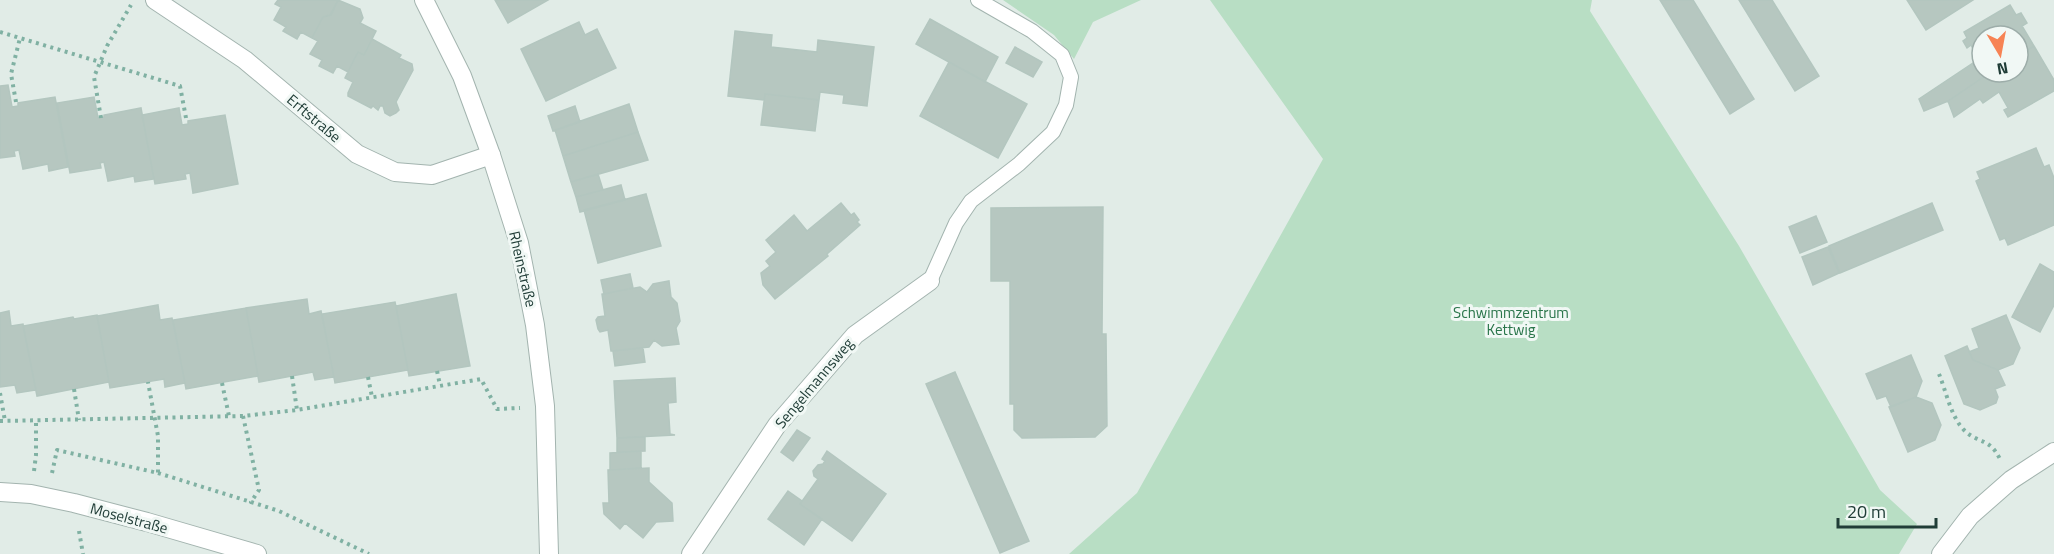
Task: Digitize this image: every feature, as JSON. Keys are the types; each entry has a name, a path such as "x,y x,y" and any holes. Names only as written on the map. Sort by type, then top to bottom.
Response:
{"street":[{"name":"Erftstraße","path":"155,0 245,60 357,154 395,172 432,175 491,155"},
{"name":"Rheinstraße","path":"424,0 462,76 491,155 519,243 535,326 545,406 549,554"},
{"name":"Sengelmannsweg","path":"691,554 777,425 855,335 930,281"},
{"path":"1941,554 1970,516 2011,480 2054,452"},
{"name":"Moselstraße","path":"0,492 47,497 147,522 257,554"}],"lane":[{"name":"Sengelmannsweg","path":"930,281 956,223 971,201 1019,164 1053,132 1066,105 1071,77 1062,55 1032,31 978,0"}],"path":[{"path":"101,118 94,77 100,61 134,0"},
{"path":"0,32 180,86 186,118"},
{"path":"16,102 11,74 20,38"},
{"path":"437,371 440,385"},
{"path":"1939,374 1958,423 1966,432 1994,448 2011,480"},
{"path":"292,376 297,410"},
{"path":"368,377 372,397"},
{"path":"0,393 2,421 243,416 297,410 481,378 497,409 545,406"},
{"path":"148,382 155,418 158,473"},
{"path":"222,383 229,416"},
{"path":"74,389 79,420"},
{"path":"243,416 258,490 251,502"},
{"path":"36,421 36,455"},
{"path":"47,497 57,450 158,473 279,511 369,554"}],"green space":[{"path":"1003,0 1141,0 1093,22 1074,59 1054,35"},
{"name":"Schwimmzentrum Kettwig","path":"1210,0 1592,0 1590,11 1739,246 1880,490 1917,524 1899,554 1069,554 1137,493 1323,159"}],"building":[{"path":"278,0 338,0 331,15 323,17 312,38 301,32 297,39 283,31 286,27 274,20 281,7 275,4"},
{"path":"338,0 360,9 363,18 360,23 376,31 364,55 358,52 348,72 337,66 333,73 319,66 322,60 310,54 318,41 312,38 323,17 330,15"},
{"path":"495,0 548,0 508,23"},
{"path":"1660,0 1693,0 1754,99 1730,114"},
{"path":"1739,0 1772,0 1819,76 1795,91"},
{"path":"1907,0 1973,0 1926,30"},
{"path":"2010,5 2016,15 2021,13 2027,23 2025,24 1978,24"},
{"path":"930,19 998,57 985,82 916,44"},
{"path":"579,22 585,35 597,29 616,68 546,101 521,49"},
{"path":"1970,28 1970,46 1967,48 1963,41 1967,38 1964,32"},
{"path":"735,31 772,35 771,47 817,52 818,40 874,47 867,106 843,103 844,95 820,92 819,100 765,94 764,100 728,96"},
{"path":"372,39 401,55 399,58 412,64 413,70 396,102 399,110 390,116 385,113 383,106 380,106 378,110 373,106 371,108 348,96 353,82 345,78 358,52 364,55"},
{"path":"2034,46 2054,80 2054,91 2008,117 2004,110 2008,108 1999,92 1983,103 1980,99 1954,117 1948,101 1973,84 2030,84 2030,48"},
{"path":"1015,47 1042,62 1033,77 1006,63"},
{"path":"949,62 1027,104 998,158 920,116"},
{"path":"1970,65 1970,84 1973,84 1948,101 1924,111 1919,99"},
{"path":"8,85 12,107 18,106 18,103 55,97 68,167 49,171 48,164 23,169 19,150 14,151 15,156 0,158 0,86"},
{"path":"765,94 819,100 815,131 761,125"},
{"path":"94,97 98,118 141,108 154,179 135,182 134,176 108,181 104,162 100,163 101,168 70,173 57,103"},
{"path":"629,104 638,132 563,156 555,130"},
{"path":"575,106 580,122 553,131 548,116"},
{"path":"179,108 182,125 188,124 188,121 225,115 238,184 193,193 190,173 185,174 186,179 155,184 142,115"},
{"path":"638,132 648,160 571,182 563,156"},
{"path":"2036,148 2044,167 2049,165 2054,178 2054,225 2008,245 2005,238 2000,240 1976,181 1980,179 1977,172"},
{"path":"598,174 603,190 576,197 571,182"},
{"path":"621,185 625,200 580,212 576,197"},
{"path":"646,194 661,246 598,263 584,210"},
{"path":"841,203 851,215 854,213 860,225 827,254 828,256 775,299 763,285 761,273 770,266 766,261 776,252 766,240 794,215 807,231"},
{"path":"1932,203 1943,230 1840,273 1829,246"},
{"path":"1103,207 1102,334 1106,334 1107,426 1095,437 1022,438 1014,430 1014,404 1010,404 1010,281 991,281 991,208"},
{"path":"1816,216 1827,242 1800,253 1789,227"},
{"path":"1828,247 1839,273 1813,285 1802,257"},
{"path":"2040,264 2054,272 2054,305 2040,332 2012,317"},
{"path":"630,274 633,288 604,294 601,280"},
{"path":"669,281 671,297 677,303 680,321 676,328 679,344 662,346 654,340 649,347 611,351 608,330 600,332 596,320 598,317 605,316 602,294 640,287 647,292 653,284"},
{"path":"456,294 470,366 409,376 396,306"},
{"path":"307,299 309,314 321,311 334,377 315,380 313,372 259,382 246,308"},
{"path":"395,302 408,370 335,383 322,314"},
{"path":"158,305 160,320 172,318 185,383 165,387 164,379 110,388 97,316"},
{"path":"246,308 258,376 186,389 173,320"},
{"path":"9,311 11,326 23,324 36,390 17,393 15,385 0,387 0,313"},
{"path":"97,315 109,382 37,396 23,326"},
{"path":"2006,315 2020,348 2013,364 1998,370 1973,360 1969,352 1979,348 1972,329"},
{"path":"1967,346 1973,360 1998,370 2005,385 1995,389 1998,397 1996,403 1980,410 1964,404 1945,356"},
{"path":"643,348 645,362 615,366 613,351"},
{"path":"1911,355 1922,381 1916,397 1891,407 1886,396 1877,399 1866,374"},
{"path":"955,372 1029,541 1000,553 926,384"},
{"path":"675,378 676,402 668,403 670,434 675,435 617,438 614,381"},
{"path":"1916,397 1932,403 1941,425 1935,440 1908,452 1889,407"},
{"path":"797,430 810,438 793,461 781,452"},
{"path":"645,437 645,451 617,452 617,438"},
{"path":"641,451 641,468 610,470 610,453"},
{"path":"827,451 886,494 852,541 800,504 818,479 814,476 813,471 818,465 823,464 825,461 822,459"},
{"path":"649,468 649,482 672,503 673,521 656,522 643,538 625,523 620,529 604,514 603,503 609,503 608,470"},
{"path":"788,491 802,501 800,504 822,519 804,545 768,519"}]}
